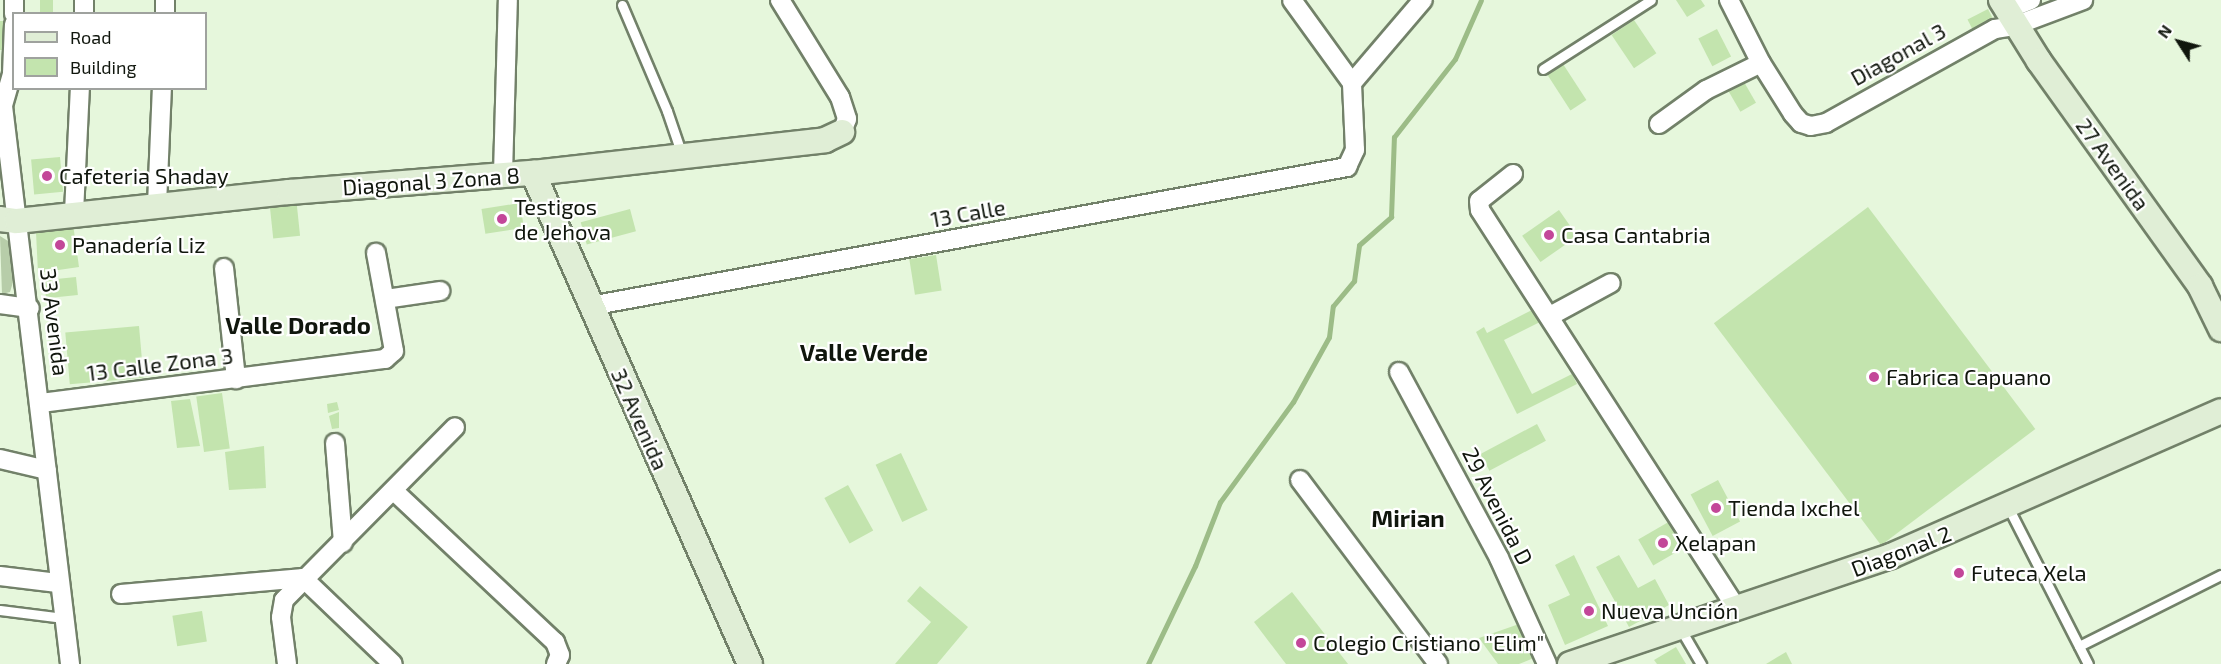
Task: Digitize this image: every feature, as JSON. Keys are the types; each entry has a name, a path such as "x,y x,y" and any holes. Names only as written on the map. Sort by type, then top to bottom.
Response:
{"street":[{"path":"503,174 508,0"},
{"path":"780,0 840,97 847,119 842,132"},
{"path":"1292,0 1352,83 1423,0"},
{"path":"1659,124 1715,85 1761,63 1729,0"},
{"name":"Diagonal 3","path":"1761,63 1797,119 1806,125 1826,123 1982,35 2007,12 2031,0"},
{"name":"Diagonal 3","path":"2007,12 2083,0"},
{"name":"27 Avenida","path":"2007,12 2188,269 2211,304 2221,329"},
{"name":"33 Avenida","path":"12,74 3,106 6,222 30,308 58,583 70,664"},
{"name":"13 Calle","path":"590,306 1341,170 1352,162 1355,150 1352,83"},
{"path":"74,213 80,90"},
{"path":"157,205 162,90"},
{"name":"Diagonal 3 Zona 8","path":"6,222 157,205 682,158 825,140 842,132"},
{"name":"32 Avenida","path":"533,173 750,664"},
{"path":"1513,174 1478,203 1737,609"},
{"path":"376,253 385,299 440,291"},
{"path":"224,268 236,379"},
{"path":"1550,316 1611,283"},
{"name":"13 Calle Zona 3","path":"41,403 236,379 392,356 394,351 385,299"},
{"path":"0,304 30,308"},
{"name":"29 Avenida D","path":"1399,372 1499,558 1547,664"},
{"name":"Diagonal 2","path":"1570,664 1612,658 1680,628 1891,556 2008,507 2221,411"},
{"path":"287,664 280,617 284,600 303,578 316,571 344,543 455,427"},
{"path":"335,442 344,543"},
{"path":"0,459 47,470"},
{"path":"1300,480 1438,664"},
{"path":"394,491 555,642 560,655 556,664"},
{"path":"0,576 58,583"},
{"path":"121,594 303,578 393,664"}],"lane":[{"path":"1543,69 1651,0"},
{"path":"622,5 667,111 682,158"},
{"path":"2008,507 2088,664"},
{"path":"2079,646 2221,575"},
{"path":"0,610 63,618"},
{"path":"1680,628 1701,664"}],"green space":[{"path":"0,236 8,241 17,269 10,292 2,294"}],"building":[{"path":"40,0 53,0 53,12 40,12"},
{"path":"1676,0 1701,0 1705,6 1687,17"},
{"path":"1988,9 1995,23 1975,34 1968,19"},
{"path":"1634,20 1656,53 1634,68 1612,35"},
{"path":"0,21 5,21 3,50 0,50"},
{"path":"1717,29 1731,57 1712,66 1698,39"},
{"path":"1563,64 1586,100 1570,110 1547,74"},
{"path":"1744,82 1756,103 1740,112 1728,91"},
{"name":"Cafeteria Shaday","path":"60,157 63,192 34,194 31,160"},
{"path":"296,197 300,236 273,239 269,200"},
{"name":"Testigos de Jehova","path":"520,203 524,228 485,234 481,209"},
{"name":"Fabrica Capuano","path":"1868,207 2035,429 1881,545 1714,323"},
{"path":"630,209 636,231 587,244 581,222"},
{"name":"Casa Cantabria","path":"1559,210 1577,236 1540,262 1522,236"},
{"path":"73,224 79,267 38,273 36,232"},
{"path":"936,255 942,291 915,295 909,259"},
{"path":"76,277 78,295 46,298 44,280"},
{"path":"1534,309 1540,322 1504,340 1532,394 1572,374 1577,384 1517,414 1476,332 1484,327 1487,333"},
{"path":"139,326 144,378 70,384 65,332"},
{"path":"222,393 230,448 204,452 196,397"},
{"path":"190,399 200,446 177,448 171,401"},
{"path":"337,402 339,410 328,413 327,404"},
{"path":"339,412 339,428 332,429 329,416"},
{"path":"1537,424 1546,441 1489,471 1480,454"},
{"path":"264,446 266,488 229,490 225,452"},
{"path":"901,453 928,510 902,522 876,465"},
{"name":"Tienda Ixchel","path":"1718,480 1740,521 1713,536 1691,495"},
{"path":"848,485 873,530 850,544 824,498"},
{"name":"Xelapan","path":"1672,520 1687,546 1653,565 1638,540"},
{"name":"Nueva Unción","path":"1574,555 1608,626 1565,645 1548,605 1570,595 1555,565"},
{"path":"1619,555 1638,588 1655,579 1669,605 1629,627 1596,567"},
{"path":"920,586 968,627 937,664 895,664 931,622 907,601"},
{"name":"Colegio Cristiano \"Elim\"","path":"1292,592 1348,664 1286,664 1254,622"},
{"path":"202,611 207,642 177,646 172,616"},
{"path":"1522,623 1534,658 1519,664 1498,664 1479,638"},
{"path":"1676,647 1686,664 1657,664 1654,660"},
{"path":"1786,652 1792,664 1766,664"}],"waterway":[{"path":"1148,664 1195,566 1220,502 1293,402 1329,337 1333,306 1354,281 1359,245 1391,217 1394,137 1455,59 1481,0"}],"place":[{"name":"Cafeteria Shaday","path":"47,176"},
{"name":"Testigos de Jehova","path":"502,219"},
{"name":"Casa Cantabria","path":"1549,235"},
{"name":"Panadería Liz","path":"60,245"},
{"name":"Fabrica Capuano","path":"1874,377"},
{"name":"Tienda Ixchel","path":"1716,508"},
{"name":"Xelapan","path":"1663,543"},
{"name":"Futeca Xela","path":"1959,573"},
{"name":"Nueva Unción","path":"1589,611"},
{"name":"Colegio Cristiano \"Elim\"","path":"1301,643"}],"district":[{"name":"Valle Dorado","path":"298,325"},
{"name":"Valle Verde","path":"864,352"},
{"name":"Mirian","path":"1408,518"}]}
